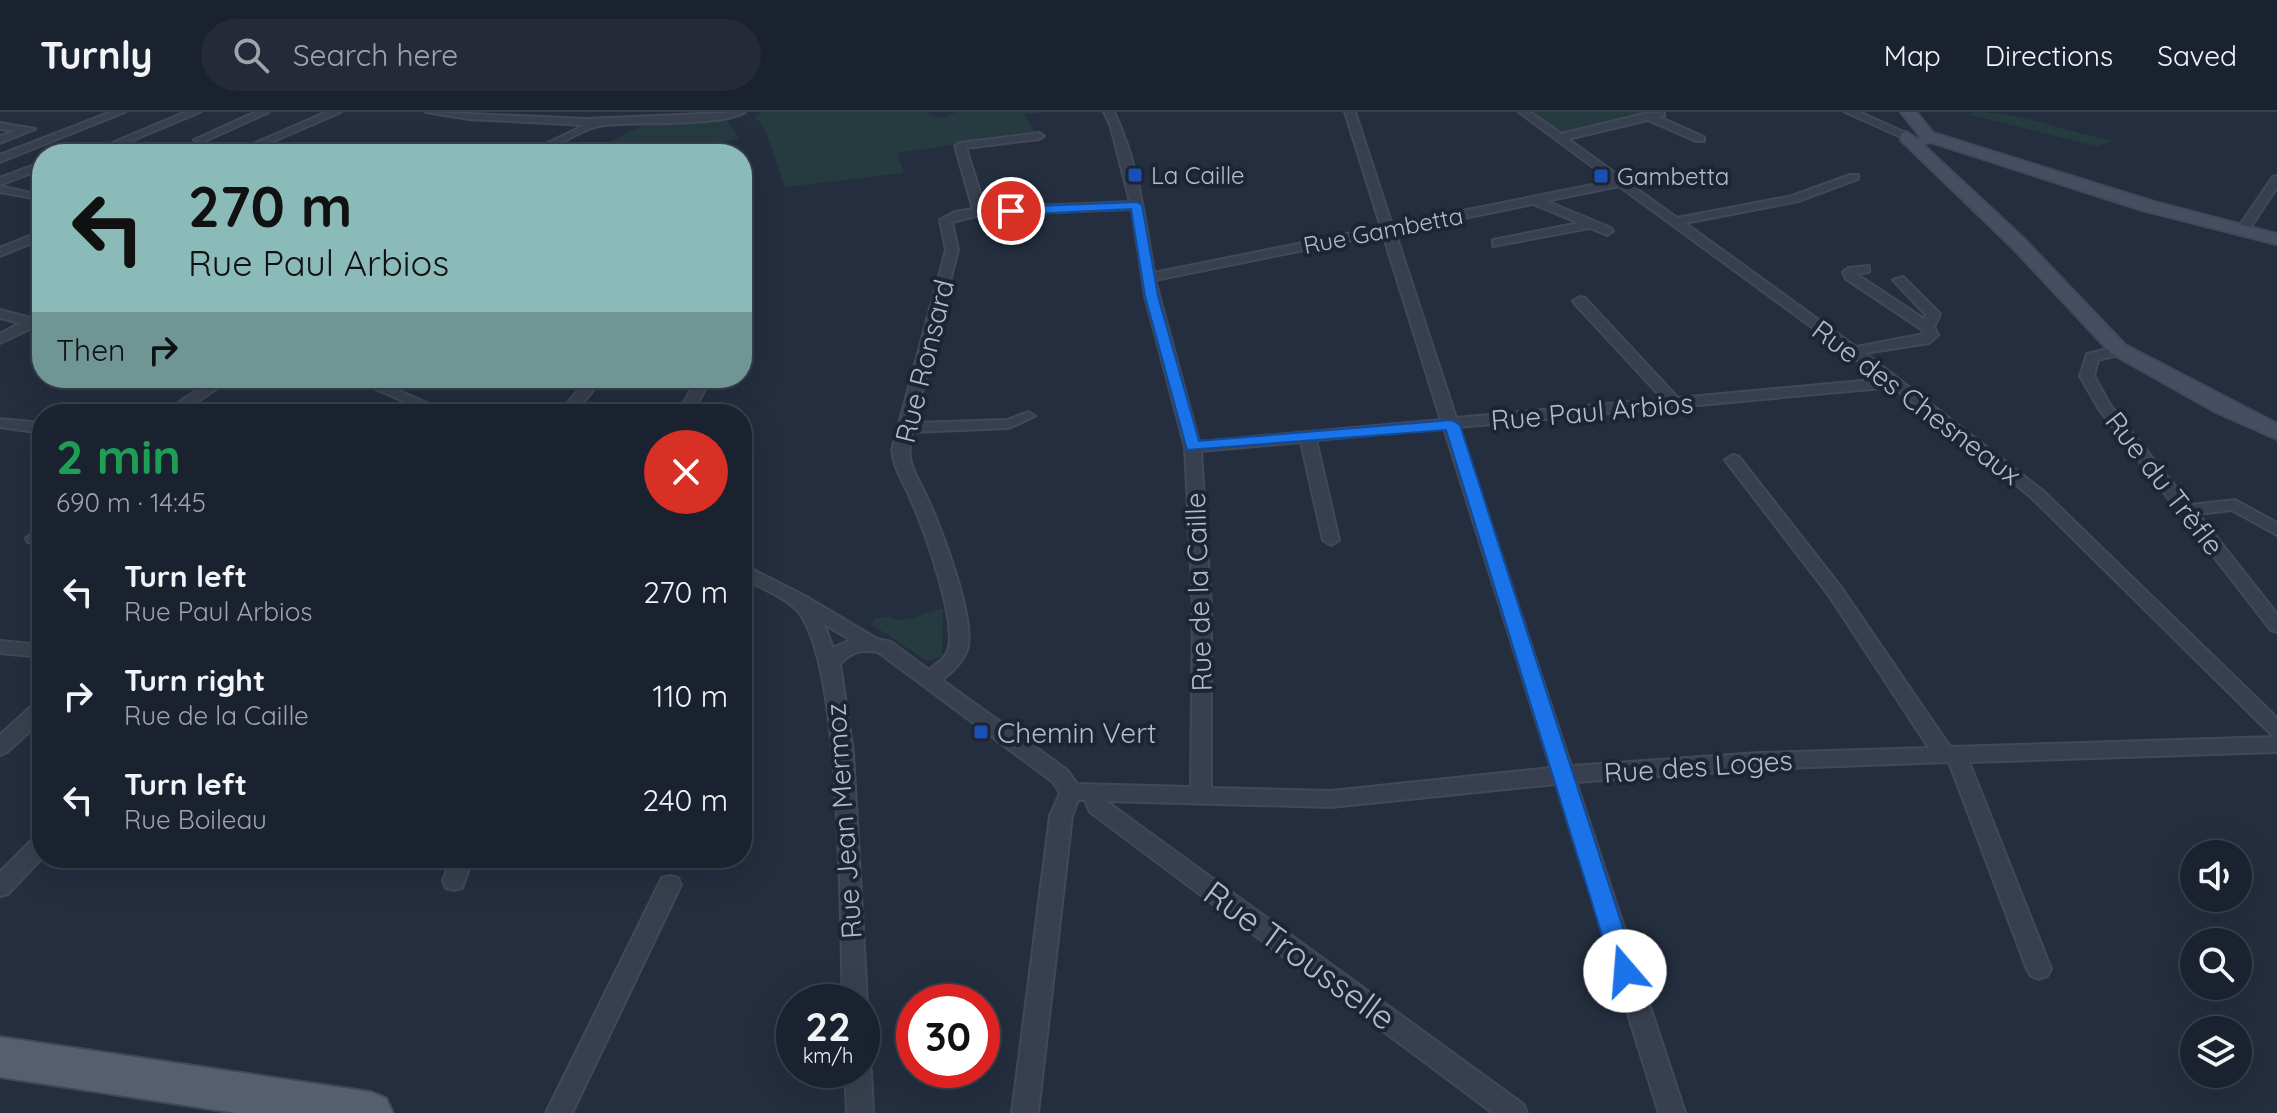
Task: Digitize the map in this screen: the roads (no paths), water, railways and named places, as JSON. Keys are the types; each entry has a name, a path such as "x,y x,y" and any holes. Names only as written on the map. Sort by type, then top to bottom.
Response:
{"main road":[{"path":"1908,112 1914,135 2027,252 2094,327 2120,350 2277,439"},
{"path":"1914,135 2148,206 2277,239"},
{"path":"2224,407 2277,432"},
{"path":"0,1057 371,1113"}],"street":[{"path":"91,112 116,114"},
{"path":"116,144 195,112"},
{"path":"199,140 264,112"},
{"path":"259,144 336,112"},
{"path":"431,112 565,121 740,112"},
{"path":"565,121 580,112"},
{"name":"Rue de la Caille","path":"1109,112 1137,205 1148,278 1193,447 1202,607 1201,794"},
{"path":"1350,112 1672,1113"},
{"name":"Rue des Chesneaux","path":"1524,112 1896,382 2037,494 2277,730"},
{"path":"1850,112 1914,135"},
{"path":"38,144 116,114"},
{"path":"1559,138 1660,114"},
{"path":"1648,116 1700,139"},
{"path":"551,144 600,121"},
{"path":"0,126 30,129 0,140"},
{"path":"1039,136 960,146 980,212 1137,205"},
{"path":"1,158 32,146"},
{"path":"0,182 32,169"},
{"path":"1674,222 1795,199 1854,177"},
{"path":"2242,231 2277,179"},
{"name":"Rue Gambetta","path":"1148,278 1619,183"},
{"path":"0,189 32,195"},
{"path":"1534,200 1607,231"},
{"name":"Rue Ronsard","path":"929,679 948,665 960,646 953,604 932,536 901,460 952,250 946,220 959,214 980,212"},
{"path":"1497,243 1589,225"},
{"path":"0,252 32,239"},
{"path":"1854,351 1931,338 1927,327 1850,276 1849,272 1865,269"},
{"path":"1899,280 1933,314 1927,327"},
{"path":"1580,301 1675,403"},
{"path":"0,314 32,323"},
{"path":"0,339 32,326"},
{"name":"Rue du Trèfle","path":"2120,350 2092,357 2087,376 2104,406 2277,626"},
{"name":"Rue Paul Arbios","path":"1193,447 1896,382"},
{"path":"185,404 209,388"},
{"path":"382,388 421,404"},
{"path":"574,404 588,388"},
{"path":"907,428 1009,424 1028,416"},
{"path":"0,423 32,427"},
{"path":"1308,437 1331,540"},
{"path":"1733,460 1834,590 1950,755 2039,969"},
{"path":"2186,510 2235,505 2277,530"},
{"path":"752,575 872,644"},
{"name":"Rue Jean Mermoz","path":"799,600 816,627 830,663 843,752 854,984"},
{"path":"830,663 849,647 872,644"},
{"name":"Rue Trousselle","path":"872,644 884,647 929,679 1514,1113"},
{"path":"0,647 32,650"},
{"path":"0,747 32,717"},
{"name":"Rue des Loges","path":"1082,792 1331,799 1562,775 1759,761 2277,744"},
{"path":"1025,1113 1061,816 1082,792"},
{"path":"0,887 32,854"},
{"path":"454,881 459,868"},
{"path":"559,1113 670,885"},
{"path":"859,1088 860,1113"}],"place":[{"name":"La Caille","path":"1135,175"},
{"name":"Gambetta","path":"1601,176"},
{"name":"Chemin Vert","path":"981,732"}]}
